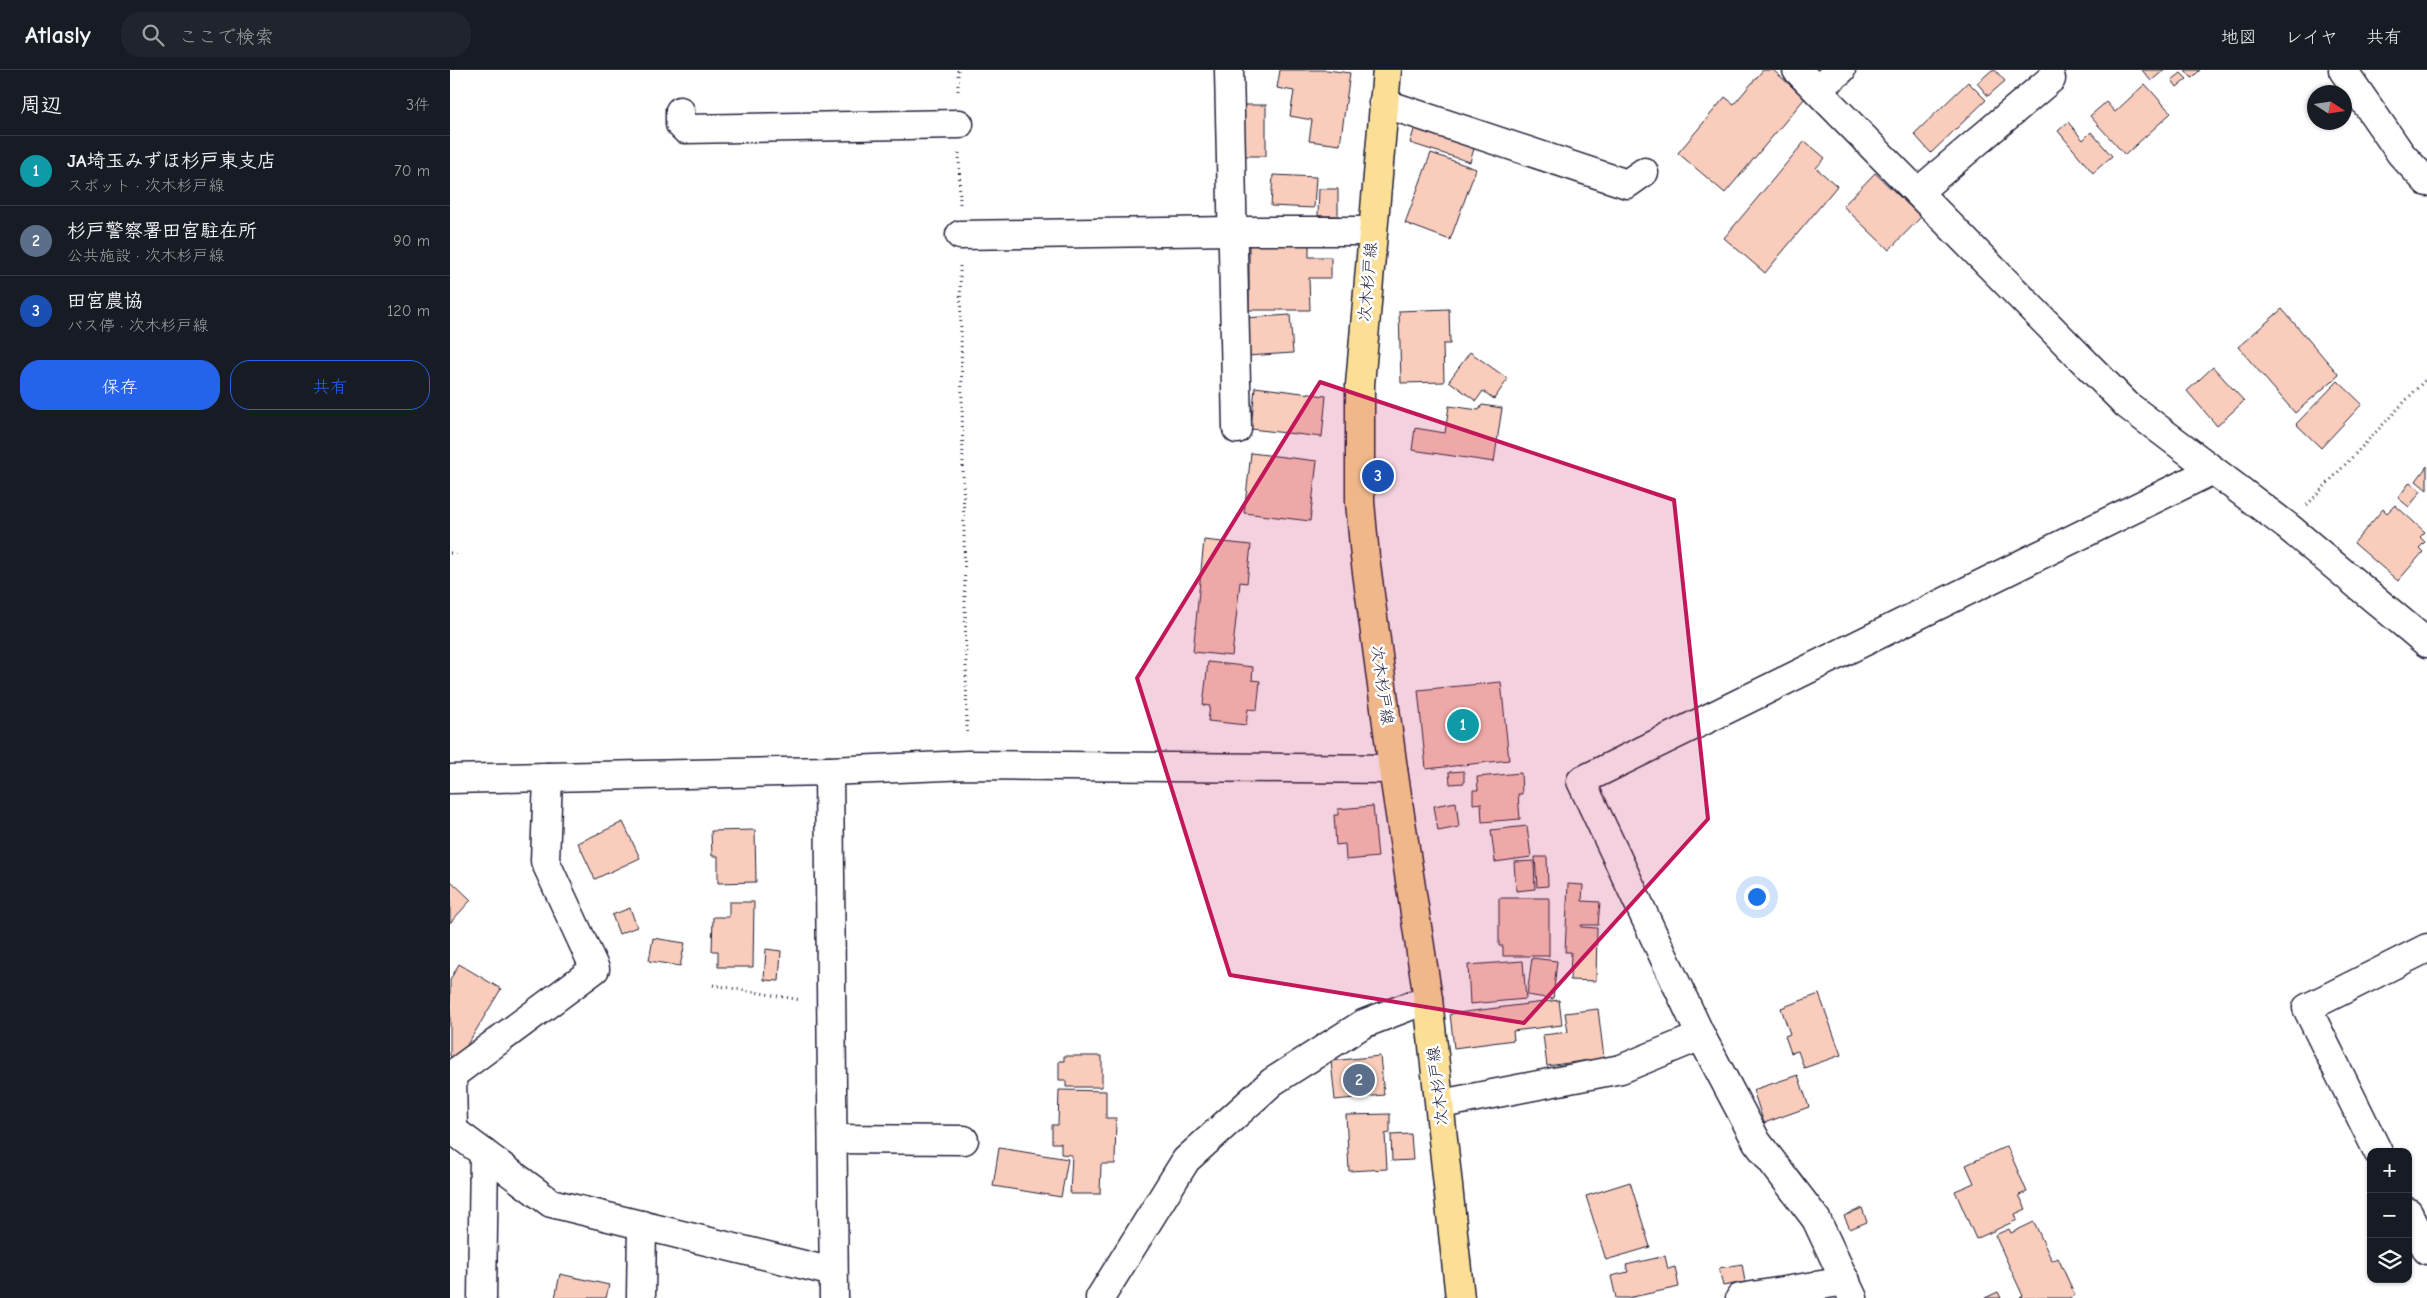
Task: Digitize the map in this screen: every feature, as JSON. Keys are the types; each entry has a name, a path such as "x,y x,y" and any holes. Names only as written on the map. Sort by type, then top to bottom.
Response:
{"main road":[{"name":"次木杉戸線","path":"1387,70 1360,385 1360,502 1365,557 1394,769 1428,999 1441,1104 1460,1298"}],"street":[{"path":"1229,70 1237,429"},
{"path":"1797,70 2127,405 2287,526 2427,643"},
{"path":"1816,89 1841,70"},
{"path":"2343,70 2401,154 2427,182"},
{"path":"1918,192 2051,79"},
{"path":"1383,103 1627,184 1644,172"},
{"path":"680,111 680,124 685,129 959,124"},
{"path":"960,235 1372,231"},
{"path":"1740,1298 1849,1290 1816,1219 1756,1142 1702,1036 1580,781 2213,470"},
{"path":"450,779 829,771 968,765 1394,769"},
{"path":"548,777 545,861 595,969 452,1075 451,1129 551,1203 642,1225 833,1285 829,771"},
{"path":"2376,1148 2307,1008 2427,948"},
{"path":"1100,1298 1186,1160 1272,1082 1362,1024 1428,999"},
{"path":"1441,1104 1621,1069 1702,1036"},
{"path":"833,1139 964,1140"},
{"path":"482,1298 484,1153"},
{"path":"2412,1220 2427,1250"},
{"path":"641,1298 642,1225"}],"path":[{"path":"958,70 968,765"},
{"path":"2287,526 2427,378"},
{"path":"450,553 456,553"},
{"path":"713,986 832,1005"}],"highlighted area":[{"path":"1320,382 1674,500 1708,819 1524,1023 1230,975 1137,678"}],"building":[{"path":"1280,70 1327,70 1350,73 1340,145 1309,141 1312,120 1290,116 1294,91 1277,88"},
{"path":"1763,70 1773,70 1805,98 1725,193 1678,153 1725,97 1734,104"},
{"path":"1992,70 1995,70 2005,81 1988,96 1977,83"},
{"path":"2142,70 2164,70 2151,81"},
{"path":"2185,70 2200,70 2192,78"},
{"path":"2181,73 2187,79 2177,87 2172,80"},
{"path":"1968,82 1986,100 1931,153 1914,134"},
{"path":"2145,84 2171,113 2125,155 2090,116 2106,102 2115,112"},
{"path":"1243,105 1266,105 1266,156 1243,156"},
{"path":"1417,120 1477,139 1470,162 1410,143"},
{"path":"2068,122 2083,140 2091,132 2112,156 2093,173 2058,131"},
{"path":"1805,141 1825,158 1816,168 1837,186 1765,273 1724,238"},
{"path":"1431,153 1476,169 1450,240 1405,223"},
{"path":"1875,173 1921,217 1889,250 1843,206"},
{"path":"1273,175 1316,177 1314,208 1271,206"},
{"path":"1319,189 1338,189 1338,216 1318,216"},
{"path":"1249,242 1309,242 1309,257 1331,257 1331,278 1309,278 1310,310 1249,310"},
{"path":"1449,309 1450,344 1443,344 1444,382 1401,383 1399,311"},
{"path":"2282,309 2339,375 2295,413 2238,347"},
{"path":"1290,315 1293,353 1247,356 1245,318"},
{"path":"1470,352 1508,379 1494,399 1483,391 1476,401 1449,381"},
{"path":"2213,367 2244,401 2217,426 2187,391"},
{"path":"2338,381 2362,404 2321,448 2296,424"},
{"path":"1255,387 1326,396 1322,437 1251,429"},
{"path":"1482,405 1502,408 1494,462 1412,450 1415,428 1445,433 1449,406 1479,410"},
{"path":"1251,453 1317,461 1310,521 1244,513"},
{"path":"2427,466 2427,490 2416,481"},
{"path":"2410,482 2421,491 2409,507 2398,498"},
{"path":"2395,505 2425,532 2420,537 2425,542 2419,548 2423,552 2398,581 2354,543 2383,509 2387,513"},
{"path":"1204,540 1251,545 1247,583 1240,582 1232,656 1193,652"},
{"path":"1208,662 1253,667 1252,680 1260,681 1257,710 1248,709 1246,725 1208,721 1210,706 1203,705"},
{"path":"1501,682 1509,760 1426,769 1418,690"},
{"path":"1464,771 1464,783 1450,784 1449,772"},
{"path":"1521,773 1522,794 1518,794 1520,819 1482,822 1481,803 1473,804 1473,790 1478,790 1477,777"},
{"path":"1456,802 1459,827 1438,831 1434,806"},
{"path":"1373,806 1378,857 1346,860 1345,844 1336,845 1334,815 1338,815 1338,809"},
{"path":"623,822 640,858 595,879 578,843"},
{"path":"1527,826 1531,857 1495,862 1491,830"},
{"path":"755,830 756,882 718,883 718,856 712,856 711,831"},
{"path":"1535,857 1547,857 1548,886 1537,887"},
{"path":"1534,861 1535,889 1516,891 1514,862"},
{"path":"450,880 471,900 450,923"},
{"path":"1568,884 1583,885 1582,901 1600,902 1598,925 1581,925 1581,927 1597,928 1596,981 1570,980 1571,952 1565,952"},
{"path":"1499,898 1549,898 1549,956 1503,956 1503,946 1499,946"},
{"path":"729,902 754,902 753,967 718,967 718,951 712,951 713,917 729,917"},
{"path":"630,908 637,927 619,934 612,915"},
{"path":"653,938 685,943 680,966 649,961"},
{"path":"766,949 781,951 779,981 764,980"},
{"path":"1532,958 1557,961 1553,999 1527,995"},
{"path":"1523,961 1526,999 1470,1004 1468,965"},
{"path":"459,964 501,989 458,1060 450,1056 450,980"},
{"path":"1819,994 1841,1055 1804,1068 1798,1051 1791,1053 1785,1036 1790,1034 1781,1008"},
{"path":"1559,1000 1562,1025 1513,1031 1514,1040 1454,1048 1450,1014"},
{"path":"1598,1009 1604,1058 1547,1066 1543,1035 1568,1032 1565,1013"},
{"path":"1064,1056 1102,1056 1102,1087 1066,1087 1066,1080 1059,1080 1059,1061 1064,1061"},
{"path":"1380,1056 1384,1095 1335,1100 1331,1061"},
{"path":"1798,1075 1809,1107 1764,1123 1753,1090"},
{"path":"1059,1090 1106,1091 1106,1118 1116,1118 1115,1164 1101,1164 1100,1194 1070,1194 1072,1155 1061,1154 1061,1143 1052,1143 1052,1125 1058,1125"},
{"path":"1390,1114 1390,1133 1385,1134 1387,1169 1349,1171 1346,1115"},
{"path":"1411,1134 1413,1160 1392,1161 1391,1135"},
{"path":"2007,1146 2027,1192 2019,1195 2026,1209 2015,1214 2017,1220 1976,1239 1955,1191 1974,1183 1966,1165"},
{"path":"999,1148 1068,1159 1061,1197 993,1186"},
{"path":"1630,1182 1650,1247 1606,1260 1586,1196"},
{"path":"1862,1208 1867,1222 1850,1229 1844,1216"},
{"path":"2034,1222 2052,1261 2058,1258 2075,1295 2069,1298 2020,1298 2023,1296 1995,1235 2009,1229 2011,1233"},
{"path":"1665,1256 1668,1269 1675,1267 1679,1287 1628,1298 1616,1298 1611,1276 1628,1272 1626,1265"},
{"path":"1742,1264 1745,1282 1723,1286 1719,1268"},
{"path":"560,1274 609,1285 606,1298 555,1298"},
{"path":"1998,1292 2001,1298 1985,1298"}],"place":[{"name":"田宮農協","path":"1378,476"},
{"name":"JA埼玉みずほ杉戸東支店","path":"1463,725"},
{"name":"杉戸警察署田宮駐在所","path":"1359,1080"}]}
